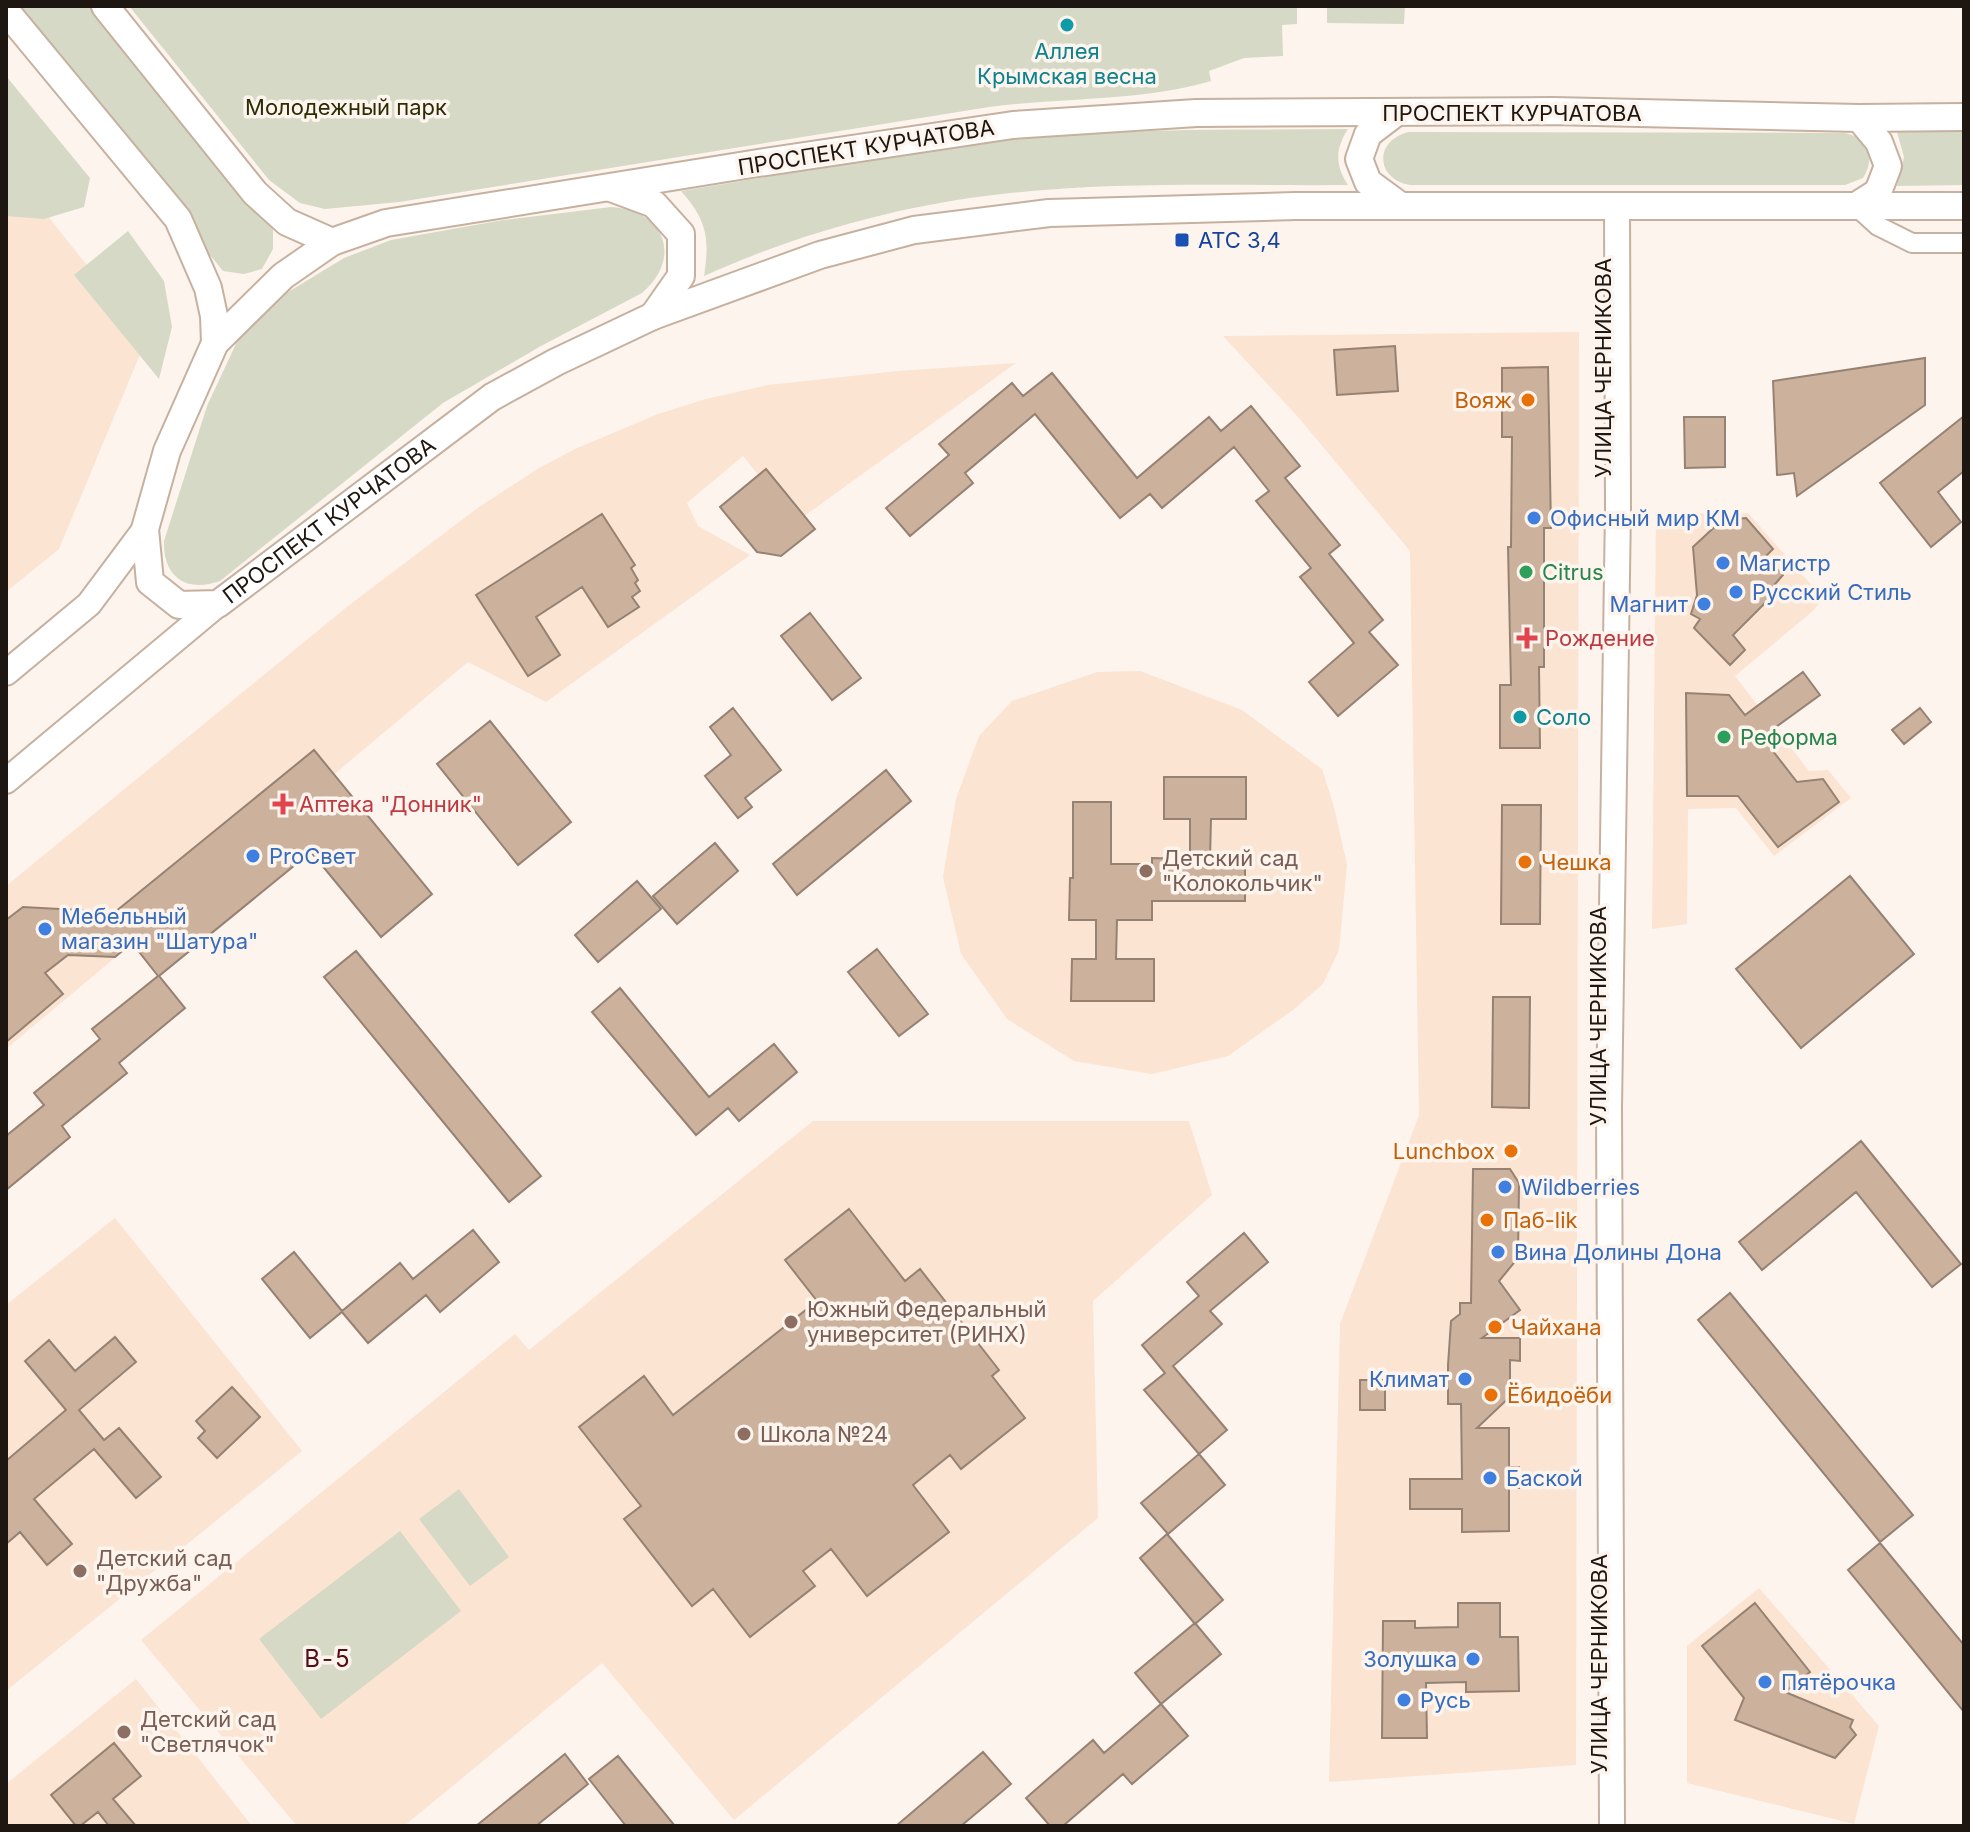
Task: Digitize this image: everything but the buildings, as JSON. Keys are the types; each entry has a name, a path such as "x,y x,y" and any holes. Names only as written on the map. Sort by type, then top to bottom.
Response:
{"main road":[{"path":"105,6 255,193 287,222 332,242"},
{"path":"6,11 178,219 208,288 214,316 215,343"},
{"name":"ПРОСПЕКТ КУРЧАТОВА","path":"145,529 167,451 215,343 283,276 332,242 386,223 1013,125 1196,113 1553,111 1859,118 1964,117"},
{"path":"1397,112 1368,134 1359,159 1368,182 1398,204"},
{"path":"1856,206 1878,192 1888,166 1879,142 1859,118"},
{"path":"608,187 654,204 681,234 681,276 653,316"},
{"name":"ПРОСПЕКТ КУРЧАТОВА","path":"218,604 492,397 556,362 653,316 820,255 914,230 1049,213 1398,204 1964,206"},
{"path":"145,529 150,582 179,605 218,604"}],"street":[{"path":"1856,206 1878,226 1912,243 1964,243"},
{"name":"УЛИЦА ЧЕРНИКОВА","path":"1610,207 1618,508 1611,943 1612,1826"},
{"name":"УЛИЦА ЧЕРНИКОВА","path":"1599,1826 1597,1109 1610,207"},
{"name":"ПРОСПЕКТ КУРЧАТОВА","path":"6,673 89,604 145,529"},
{"name":"ПРОСПЕКТ КУРЧАТОВА","path":"6,781 218,604"}],"shaded area":[{"path":"6,163 146,340 59,549 6,592"},
{"path":"1579,332 1576,1765 1329,1782 1340,1324 1419,1115 1410,551 1298,417 1223,336"},
{"path":"1016,363 796,522 743,456 687,503 698,526 750,555 546,702 468,662 6,1049 6,886 348,606 479,507 575,449 658,414 706,399 768,385 898,371"},
{"path":"1748,513 1823,598 1814,610 1735,676 1809,771 1828,770 1851,798 1774,856 1736,808 1688,809 1687,924 1652,929 1656,514"},
{"name":"Детский сад \"Колокольчик\"","path":"1140,671 1242,710 1322,769 1347,865 1339,950 1323,984 1293,1010 1228,1056 1152,1074 1074,1061 1007,1019 961,954 943,877 956,799 979,736 1012,701 1097,672"},
{"name":"Школа №24","path":"813,1121 1189,1121 1212,1195 1093,1301 1098,1518 734,1820 602,1663 404,1826 297,1826 141,1640 515,1334 529,1350"},
{"name":"Детский сад \"Дружба\"","path":"115,1218 302,1451 6,1691 6,1305"},
{"path":"1759,1588 1879,1726 1854,1824 1687,1783 1687,1646"},
{"name":"Детский сад \"Светлячок\"","path":"136,1679 252,1826 6,1826 6,1784"}],"green space":[{"path":"7,6 95,6 273,225 273,249 262,269 244,274 223,271"},
{"name":"Молодежный парк","path":"129,6 1297,6 1297,24 1282,25 1283,56 1244,58 1209,71 1211,81 1184,88 1129,96 989,107 399,202 325,209 300,203 269,180"},
{"path":"1327,6 1405,6 1404,24 1327,23"},
{"path":"6,76 90,178 84,207 44,219 6,216"},
{"path":"1348,129 1338,157 1348,185 1088,187 964,199 850,223 776,247 704,276 707,251 704,230 696,211 681,191 1003,140 1086,133"},
{"path":"1409,132 1845,133 1865,144 1869,163 1863,178 1845,185 1410,185 1390,175 1383,159 1389,143"},
{"path":"1897,132 1964,132 1964,185 1897,186 1904,157"},
{"path":"611,207 630,210 644,217 655,226 662,238 662,265 655,279 642,293 541,346 443,403 220,581 197,585 187,583 172,573 164,541 207,406 241,333 270,303 344,258 391,240 503,220"},
{"path":"128,231 164,281 172,327 159,379 74,275"},
{"path":"459,1489 509,1557 470,1586 419,1519"},
{"path":"400,1531 461,1611 321,1719 259,1639"}],"place":[{"name":"Аллея Крымская весна","path":"1067,25"},
{"name":"АТС 3,4","path":"1182,240"},
{"name":"Вояж","path":"1528,400"},
{"name":"Офисный мир КМ","path":"1534,518"},
{"name":"Магистр","path":"1723,563"},
{"name":"Citrus","path":"1526,572"},
{"name":"Русский Стиль","path":"1736,592"},
{"name":"Магнит","path":"1704,604"},
{"name":"Рождение","path":"1527,638"},
{"name":"Соло","path":"1520,717"},
{"name":"Реформа","path":"1724,737"},
{"name":"Аптека \"Донник\"","path":"283,804"},
{"name":"ProСвет","path":"253,856"},
{"name":"Чешка","path":"1525,862"},
{"name":"Детский сад \"Колокольчик\"","path":"1146,871"},
{"name":"Мебельный магазин \"Шатура\"","path":"45,929"},
{"name":"Lunchbox","path":"1511,1151"},
{"name":"Wildberries","path":"1505,1187"},
{"name":"Паб-lik","path":"1487,1220"},
{"name":"Вина Долины Дона","path":"1498,1252"},
{"name":"Южный Федеральный университет (РИНХ)","path":"791,1322"},
{"name":"Чайхана","path":"1495,1327"},
{"name":"Климат","path":"1465,1379"},
{"name":"Ёбидоёби","path":"1491,1395"},
{"name":"Школа №24","path":"744,1434"},
{"name":"Баской","path":"1490,1478"},
{"name":"Детский сад \"Дружба\"","path":"80,1571"},
{"name":"Золушка","path":"1473,1659"},
{"name":"Пятёрочка","path":"1765,1682"},
{"name":"Русь","path":"1404,1700"},
{"name":"Детский сад \"Светлячок\"","path":"124,1732"}],"district":[{"name":"В-5","path":"328,1659"}]}
